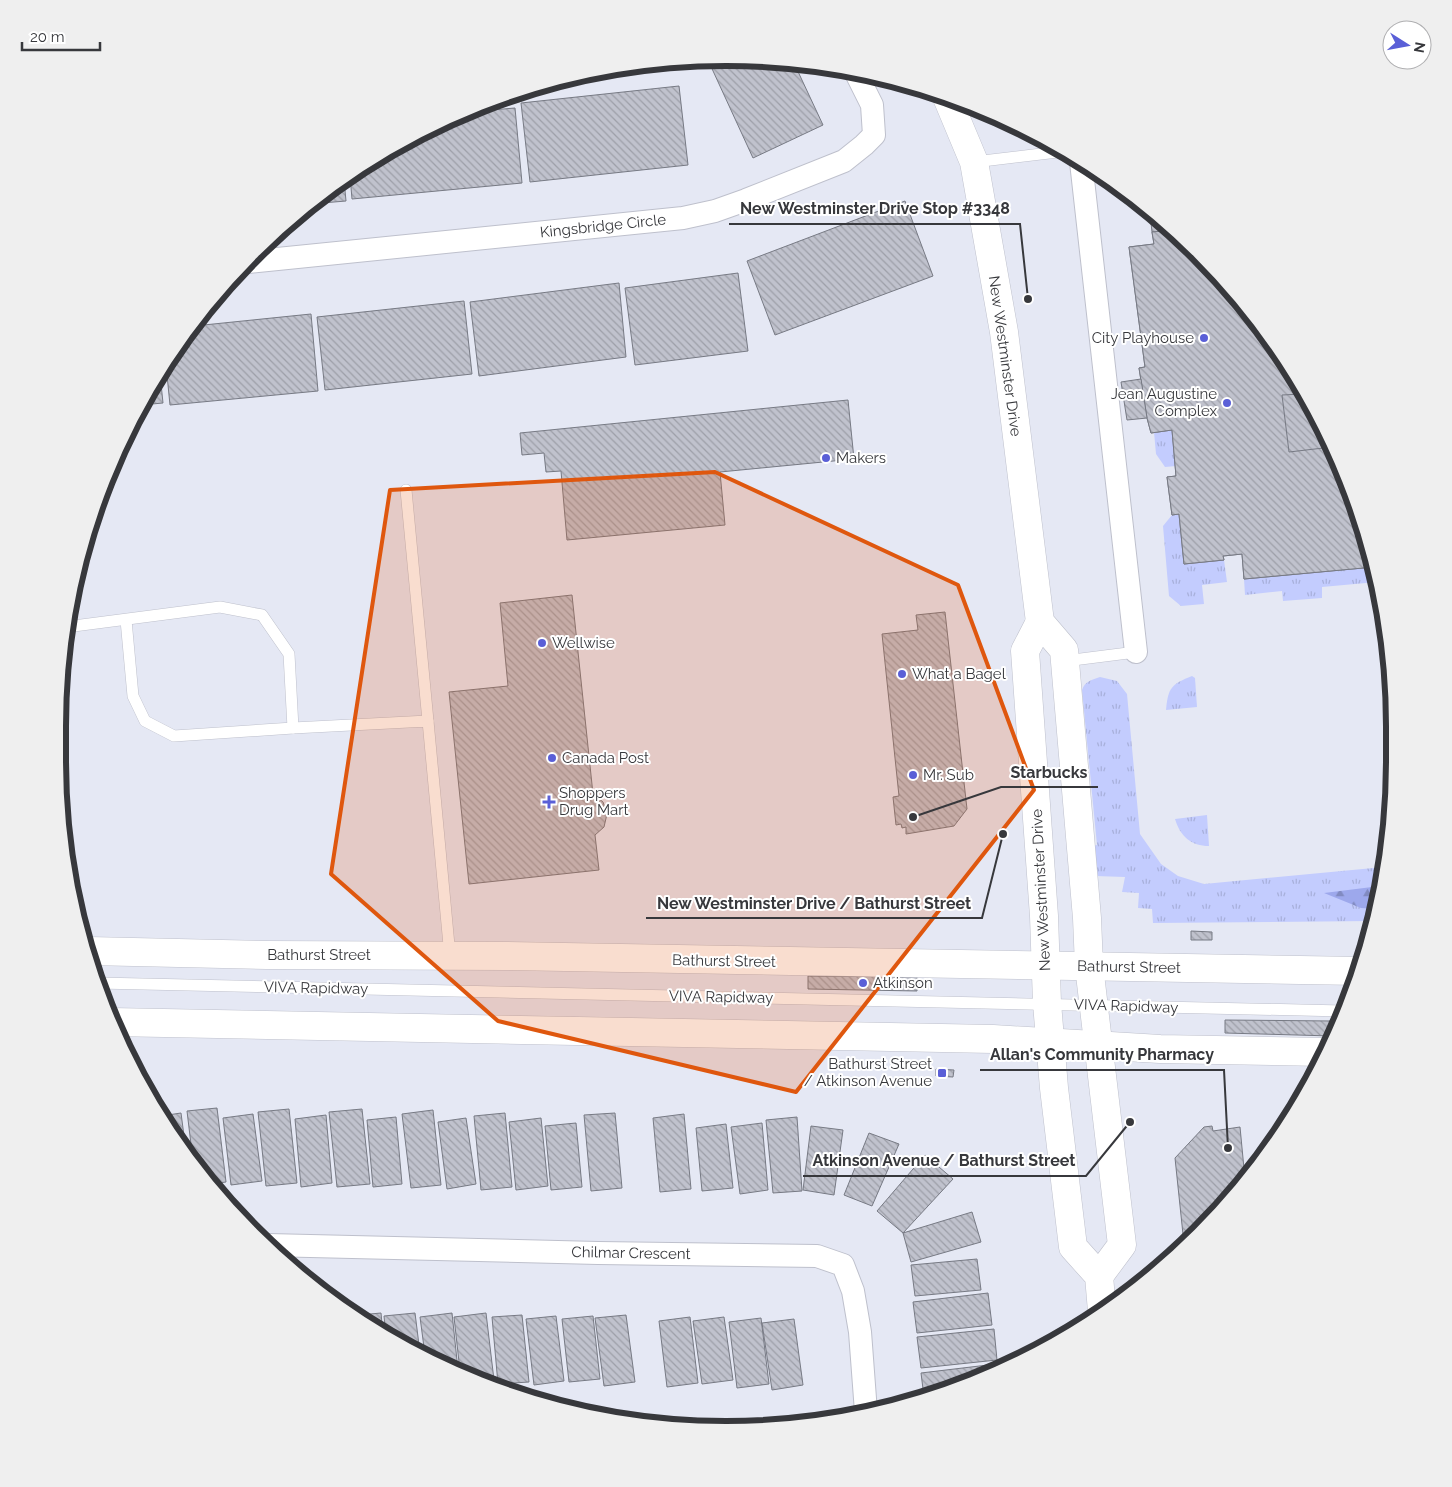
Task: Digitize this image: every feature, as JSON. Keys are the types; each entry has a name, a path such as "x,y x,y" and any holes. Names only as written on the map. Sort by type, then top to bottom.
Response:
{"main road":[{"name":"New Westminster Drive","path":"950,106 974,162 1004,332 1040,622 1026,651 1044,906 1047,1003 1054,1088 1073,1247 1099,1276"},
{"path":"1040,622 1064,650 1087,918 1089,966 1122,1245 1099,1276 1101,1304"},
{"name":"Bathurst Street","path":"95,951 1352,971"},
{"path":"120,1022 577,1030 1051,1042 1160,1049 1319,1052"}],"street":[{"name":"Kingsbridge Circle","path":"257,261 683,218 715,210 844,161 864,145 874,135 872,105 860,80"},
{"path":"1082,170 1136,652"},
{"name":"Chilmar Crescent","path":"278,1245 817,1256 843,1265 853,1291 860,1332 866,1405"}],"lane":[{"path":"974,162 1052,153"},
{"path":"406,490 450,956"},
{"path":"74,626 220,607 262,615 289,654 293,728"},
{"path":"126,620 133,696 145,721 174,736 428,721"},
{"path":"1065,661 1136,652"},
{"name":"VIVA Rapidway","path":"105,983 1337,1011"}],"highlighted area":[{"path":"715,472 958,585 1034,790 796,1092 498,1021 331,874 390,490"}],"green space":[{"path":"1172,430 1176,466 1165,467 1156,454 1154,432"},
{"path":"1179,514 1185,564 1224,560 1227,582 1202,585 1204,604 1181,606 1169,596 1163,526 1172,515"},
{"path":"1366,568 1370,583 1322,587 1322,598 1283,601 1282,591 1245,595 1244,579"},
{"path":"1192,676 1195,678 1197,707 1166,710 1168,696 1172,687"},
{"path":"1100,677 1117,681 1127,694 1140,834 1161,864 1178,876 1204,884 1377,868 1366,921 1153,923 1152,909 1138,908 1139,893 1122,892 1125,877 1095,876 1092,846 1097,845 1082,690 1092,680"},
{"path":"1207,815 1209,846 1203,846 1187,839 1175,819"},
{"path":"1374,887 1369,909 1361,908 1324,893"}],"building":[{"path":"711,67 798,71 823,125 753,158"},
{"path":"679,86 688,165 530,182 521,103"},
{"path":"515,108 522,183 352,199 351,183 359,177 434,134 490,110"},
{"path":"345,188 346,201 324,203"},
{"path":"905,201 933,276 775,335 747,261"},
{"path":"1152,223 1162,231 1152,232"},
{"name":"Jean Augustine Complex","path":"1162,231 1193,259 1222,291 1275,359 1318,434 1336,474 1351,514 1366,568 1244,579 1242,554 1223,556 1224,560 1184,564 1179,514 1172,515 1167,477 1176,476 1172,430 1151,433 1139,368 1145,367 1129,247 1154,244 1152,232"},
{"name":"Jean Augustine Complex","path":"1162,231 1193,259 1222,291 1275,359 1318,434 1336,474 1351,514 1366,568 1244,579 1242,554 1223,556 1224,560 1184,564 1179,514 1172,515 1167,477 1176,476 1172,430 1151,433 1139,368 1145,367 1129,247 1154,244 1152,232"},
{"path":"738,273 748,351 635,365 625,288"},
{"path":"619,283 626,357 479,376 470,302"},
{"path":"464,301 472,374 325,390 317,317"},
{"path":"311,314 318,391 170,405 167,376 202,325"},
{"path":"1141,379 1147,418 1127,420 1121,382"},
{"path":"161,386 163,403 151,404"},
{"path":"1296,394 1324,448 1289,452 1282,395"},
{"path":"848,400 854,459 720,472 725,525 567,540 561,471 546,472 544,453 522,455 520,433"},
{"path":"572,595 593,794 603,802 607,814 604,827 595,835 599,870 469,884 449,692 508,686 500,603"},
{"path":"945,612 967,809 954,826 906,834 906,827 902,828 901,824 896,825 893,797 899,796 882,634 918,630 916,615"},
{"path":"1191,931 1212,932 1212,940 1191,940"},
{"name":"Atkinson","path":"808,976 917,977 917,991 808,989"},
{"path":"1225,1020 1332,1021 1326,1036 1225,1033"},
{"path":"936,1069 954,1070 953,1077 936,1076"},
{"path":"217,1108 226,1182 219,1183 191,1147 187,1111"},
{"path":"289,1109 297,1183 266,1186 258,1112"},
{"path":"362,1109 370,1184 337,1187 329,1112"},
{"path":"433,1110 441,1185 411,1188 402,1114"},
{"path":"181,1113 184,1138 177,1128 169,1115"},
{"path":"505,1113 512,1187 481,1190 474,1116"},
{"path":"615,1113 622,1188 591,1191 584,1115"},
{"path":"253,1114 262,1181 231,1185 223,1118"},
{"path":"684,1114 691,1189 660,1192 653,1118"},
{"path":"326,1115 332,1183 301,1187 295,1119"},
{"path":"396,1117 402,1184 373,1187 367,1120"},
{"path":"797,1117 802,1191 773,1193 766,1120"},
{"path":"466,1118 476,1184 447,1189 438,1122"},
{"path":"541,1118 548,1186 516,1190 509,1122"},
{"path":"576,1123 582,1187 551,1190 545,1126"},
{"path":"762,1123 768,1190 740,1194 731,1127"},
{"path":"726,1124 733,1188 702,1191 696,1128"},
{"path":"811,1126 843,1130 834,1195 803,1190"},
{"path":"1212,1126 1213,1131 1240,1127 1244,1169 1222,1196 1183,1237 1175,1158 1204,1127"},
{"path":"869,1133 899,1144 872,1206 844,1195"},
{"path":"925,1155 953,1179 903,1233 877,1211"},
{"path":"972,1212 981,1242 911,1262 903,1233"},
{"path":"977,1259 981,1290 915,1296 911,1265"},
{"path":"988,1293 992,1325 917,1333 913,1302"},
{"path":"381,1313 382,1324 366,1314"},
{"path":"415,1313 419,1345 385,1325 384,1316"},
{"path":"452,1313 457,1363 424,1347 420,1317"},
{"path":"486,1313 494,1378 459,1364 454,1317"},
{"path":"522,1315 529,1382 507,1383 498,1380 492,1317"},
{"path":"626,1315 635,1382 604,1386 595,1318"},
{"path":"556,1316 564,1381 534,1385 526,1319"},
{"path":"593,1316 600,1379 569,1382 562,1319"},
{"path":"690,1317 698,1383 667,1387 659,1321"},
{"path":"724,1317 733,1380 702,1384 693,1321"},
{"path":"761,1318 769,1384 737,1388 729,1322"},
{"path":"794,1319 803,1385 772,1390 762,1323"},
{"path":"994,1329 997,1360 921,1368 917,1337"},
{"path":"993,1364 923,1390 921,1373"}],"place":[{"name":"New Westminster Drive Stop #3348","path":"1028,299"},
{"name":"City Playhouse","path":"1204,338"},
{"name":"Jean Augustine Complex","path":"1227,403"},
{"name":"Makers","path":"826,458"},
{"name":"Wellwise","path":"542,643"},
{"name":"What a Bagel","path":"902,674"},
{"name":"Canada Post","path":"552,758"},
{"name":"Mr. Sub","path":"913,775"},
{"name":"Shoppers Drug Mart","path":"549,802"},
{"name":"Starbucks","path":"913,817"},
{"name":"New Westminster Drive / Bathurst Street","path":"1003,834"},
{"name":"Atkinson","path":"863,983"},
{"name":"Bathurst Street / Atkinson Avenue","path":"942,1073"},
{"name":"Atkinson Avenue / Bathurst Street","path":"1130,1122"},
{"name":"Allan's Community Pharmacy","path":"1228,1148"}]}
